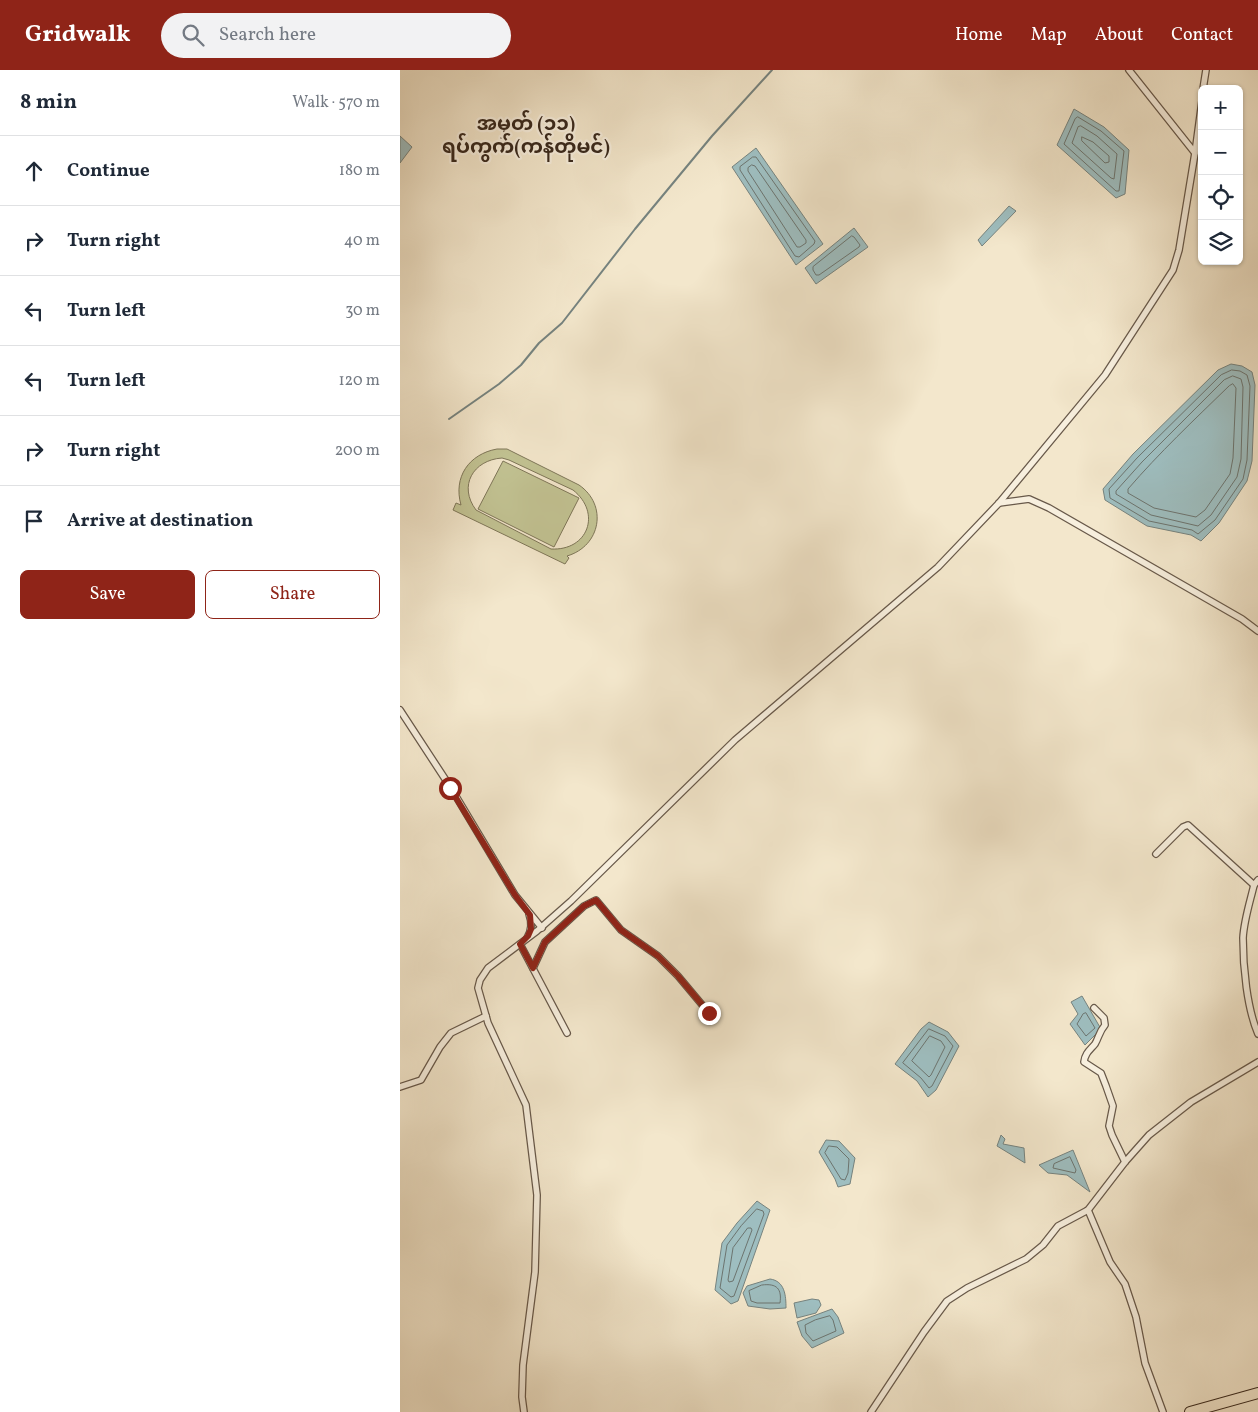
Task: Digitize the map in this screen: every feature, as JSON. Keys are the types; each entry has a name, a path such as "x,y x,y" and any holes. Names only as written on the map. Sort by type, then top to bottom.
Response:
{"highway":[{"path":"1190,1412 1258,1393"}],"street":[{"path":"1129,70 1195,153"},
{"path":"1204,85 1206,70"},
{"path":"524,1412 522,1397 523,1365 535,1272 537,1195 526,1105 486,1016 478,988 480,980 488,968 542,928 572,901 735,740 938,567 999,503 1105,375 1173,270 1198,130"},
{"path":"999,503 1029,498 1242,619 1258,631"},
{"path":"400,710 515,895 542,928"},
{"path":"1156,854 1182,827 1188,825 1256,882 1245,922 1243,938 1250,1009 1258,1034"},
{"path":"533,968 545,942 584,906 596,900 621,930 658,956 678,976 709,1013"},
{"path":"522,943 528,936 531,922 526,909"},
{"path":"522,943 567,1033"},
{"path":"1094,1008 1104,1018 1105,1025 1098,1033 1096,1042 1085,1056 1084,1062 1100,1073 1106,1086 1113,1106 1109,1126 1125,1162"},
{"path":"400,1087 421,1080 440,1047 451,1033 486,1016"},
{"path":"871,1412 947,1301 967,1288 1026,1259 1042,1245 1058,1226 1088,1210 1125,1162 1149,1135 1191,1102 1258,1062"},
{"path":"1088,1210 1110,1262 1125,1284 1136,1318 1145,1363 1163,1412"}],"green space":[{"path":"507,449 579,485 588,493 594,503 597,524 587,544 567,556 569,558 565,564 453,510 456,503 461,505 459,485 461,476 471,462 487,452","holes":["502,458 573,490 582,499 589,519 587,529 574,544 564,548 551,549 476,510 468,492 471,476 476,469 492,460"]},
{"path":"503,461 579,498 554,547 478,509"}],"water":[{"path":"1074,109 1104,127 1129,150 1125,194 1116,198 1057,145"},
{"path":"400,136 412,147 400,163"},
{"path":"756,148 823,244 796,265 732,167"},
{"path":"1009,206 1016,211 982,246 978,240"},
{"path":"854,228 868,247 816,284 805,268"},
{"path":"1231,364 1242,366 1252,372 1255,385 1252,461 1247,481 1219,523 1201,541 1191,535 1147,526 1105,500 1103,489 1133,454 1218,370"},
{"path":"1082,996 1101,1029 1085,1045 1070,1024 1078,1014 1071,1002"},
{"path":"929,1022 948,1032 959,1046 936,1090 928,1097 917,1081 895,1064 921,1029"},
{"path":"1001,1135 1005,1139 1003,1144 1024,1148 1025,1163 997,1146"},
{"path":"826,1140 839,1141 855,1158 850,1184 838,1187 819,1152"},
{"path":"1073,1150 1090,1192 1067,1175 1048,1173 1039,1165"},
{"path":"757,1201 770,1210 738,1301 731,1304 715,1290 722,1243"},
{"path":"770,1279 775,1280 782,1286 785,1294 786,1308 770,1309 748,1306 743,1293 747,1286"},
{"path":"812,1299 819,1300 821,1305 816,1313 797,1318 794,1303"},
{"path":"832,1309 838,1317 844,1333 812,1348 802,1336 797,1322"}],"waterway":[{"path":"449,419 499,384 521,365 539,343 562,323 635,229 712,136 772,70"}],"district":[{"name":"အမှတ် (၁၁) ရပ်ကွက်(ကန်တိုမင်)","path":"526,136"}],"route":[{"path":"450,788 515,895 530,915 531,929 524,942 520,944 533,968 545,942 556,930 584,906 596,900 621,930 658,956 678,976 709,1013"}]}
